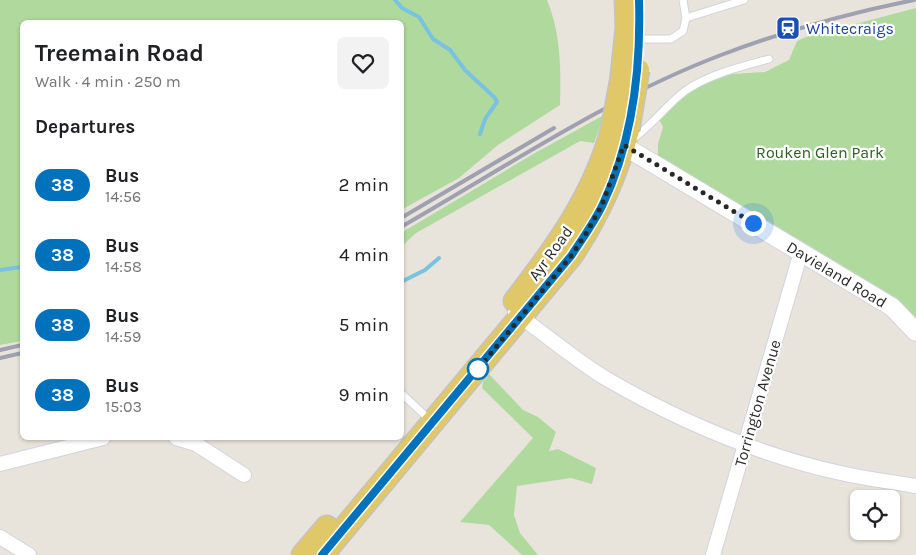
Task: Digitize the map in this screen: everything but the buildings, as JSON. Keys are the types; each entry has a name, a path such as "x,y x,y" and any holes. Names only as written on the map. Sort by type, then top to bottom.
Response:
{"main road":[{"name":"Ayr Road","path":"626,0 633,39"},
{"name":"Ayr Road","path":"322,555 428,418 563,251 585,200 618,136 630,72 639,0"},
{"name":"Ayr Road","path":"303,555 428,418"}],"street":[{"name":"Davieland Road","path":"618,136 801,252 892,307 916,332"},
{"name":"Torrington Avenue","path":"713,555 801,252"},
{"path":"514,313 604,377 675,415 745,444 844,474 916,486"},
{"path":"0,464 96,440"},
{"path":"183,440 196,444 244,476"},
{"path":"0,537 29,555"}],"lane":[{"path":"633,39 671,39 683,31 686,18 683,0"},
{"path":"686,18 744,0"},
{"path":"618,136 644,132 686,90 718,75 769,59"},
{"path":"404,396 428,418"}],"green space":[{"path":"0,0 547,0 558,38 560,105 498,145 459,178 404,208 404,20 20,20 20,341 0,345"},
{"name":"Rouken Glen Park","path":"916,8 916,332 658,166 658,144 663,127 658,117 686,90 718,75 765,72 789,60 797,41 806,37"},
{"path":"604,115 594,143 580,141 416,233 404,244 404,231 535,153"},
{"path":"489,374 523,410 538,417 556,432 549,451 558,449 596,468 592,484 571,478 517,486 514,515 520,533 538,555 522,555 489,525 460,522 533,438 482,388 483,382"}],"waterway":[{"path":"395,0 402,8 419,17 433,39 450,50 465,70 495,98 497,102 485,119 480,134"},
{"path":"404,280 425,270 439,258"},
{"path":"0,270 20,267"}],"railway":[{"path":"404,225 598,112 679,72 745,46 793,30 914,0"},
{"path":"404,216 554,128"},
{"path":"0,350 20,345"},
{"path":"0,358 20,353"}],"bus line":[{"name":"38","path":"322,555 571,256 587,232 613,180 632,117 639,64 639,0"}],"place":[{"name":"Whitecraigs","path":"788,28"}],"route":[{"path":"478,369 473,375 571,256 587,232 613,180 624,145 753,223"}]}
